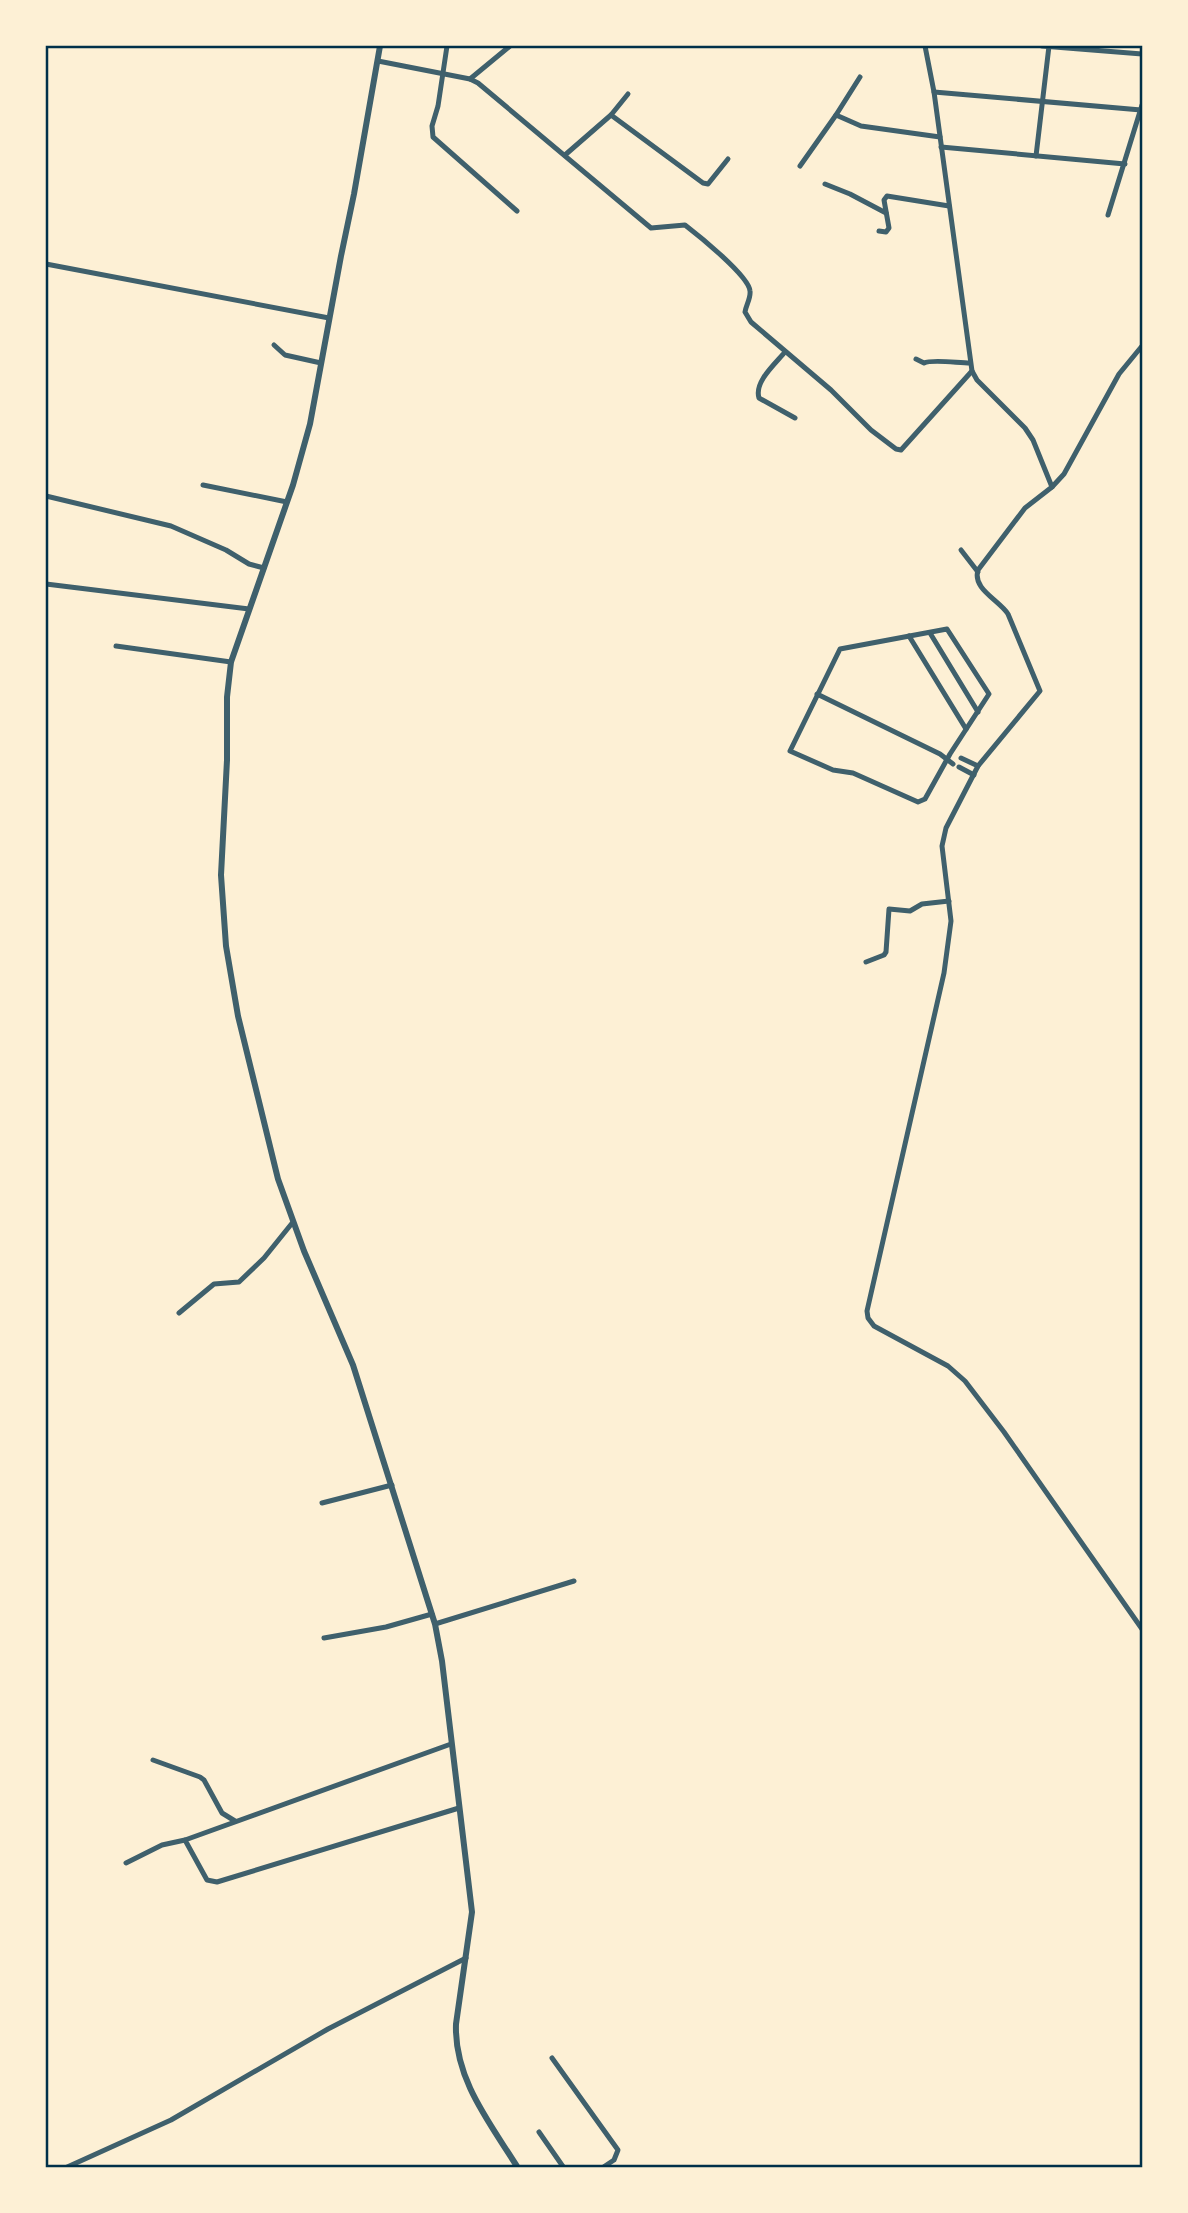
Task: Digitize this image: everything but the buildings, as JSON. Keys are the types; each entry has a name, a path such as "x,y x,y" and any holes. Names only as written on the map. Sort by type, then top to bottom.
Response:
{"street":[{"path":"380,46 310,424 288,502 230,662 222,861 224,922 244,1046 273,1165 293,1222 353,1365 435,1624 472,1912 456,2024 458,2057 468,2086 518,2168"},
{"path":"447,46 438,106 431,129 433,137 517,211"},
{"path":"470,79 510,46"},
{"path":"925,46 972,372 1025,428 1033,440 1052,487"},
{"path":"1042,46 1143,54"},
{"path":"1036,156 1049,46"},
{"path":"378,61 470,79 486,89 651,228 685,225 736,270 750,289 745,312 751,322 831,390 871,430 898,450 901,450 972,372"},
{"path":"800,166 836,116 860,76"},
{"path":"933,92 1142,108 1108,215"},
{"path":"565,155 611,115 628,94"},
{"path":"611,115 702,183 708,184 728,159"},
{"path":"836,116 861,126 940,137"},
{"path":"941,148 1125,164"},
{"path":"825,184 886,213"},
{"path":"879,231 886,232 889,228 884,200 887,196 949,206"},
{"path":"46,264 329,318"},
{"path":"274,345 285,355 321,363"},
{"path":"1142,346 1119,374 1065,474 1025,508 978,572 977,583 1008,614 1040,691 978,766 946,828 942,846 951,921 943,974 868,1305 868,1318 874,1326 948,1366 965,1381 1143,1629"},
{"path":"785,352 758,387 758,395 795,418"},
{"path":"916,359 924,363 930,360 970,363"},
{"path":"203,485 288,502"},
{"path":"46,496 171,526 226,550 249,564 264,568"},
{"path":"961,550 978,572"},
{"path":"46,584 249,609"},
{"path":"950,630 988,696 925,799 918,802 853,773 833,770 791,752 790,749 840,649 930,633 950,630"},
{"path":"930,633 978,712"},
{"path":"909,636 966,729"},
{"path":"116,646 230,662"},
{"path":"817,694 940,754 978,766"},
{"path":"953,757 956,765 974,775"},
{"path":"866,962 886,952 889,909 910,911 922,904 948,901"},
{"path":"180,1313 214,1284 239,1282 264,1258 293,1222"},
{"path":"322,1503 392,1485"},
{"path":"435,1624 575,1581"},
{"path":"324,1638 386,1627 432,1614"},
{"path":"126,1863 162,1845 185,1840 451,1744"},
{"path":"153,1760 201,1777 222,1813 235,1821"},
{"path":"185,1840 207,1880 217,1882 459,1808"},
{"path":"65,2168 171,2120 328,2029 466,1958"},
{"path":"552,2058 618,2150 614,2160 602,2168"},
{"path":"539,2132 564,2168"}]}
